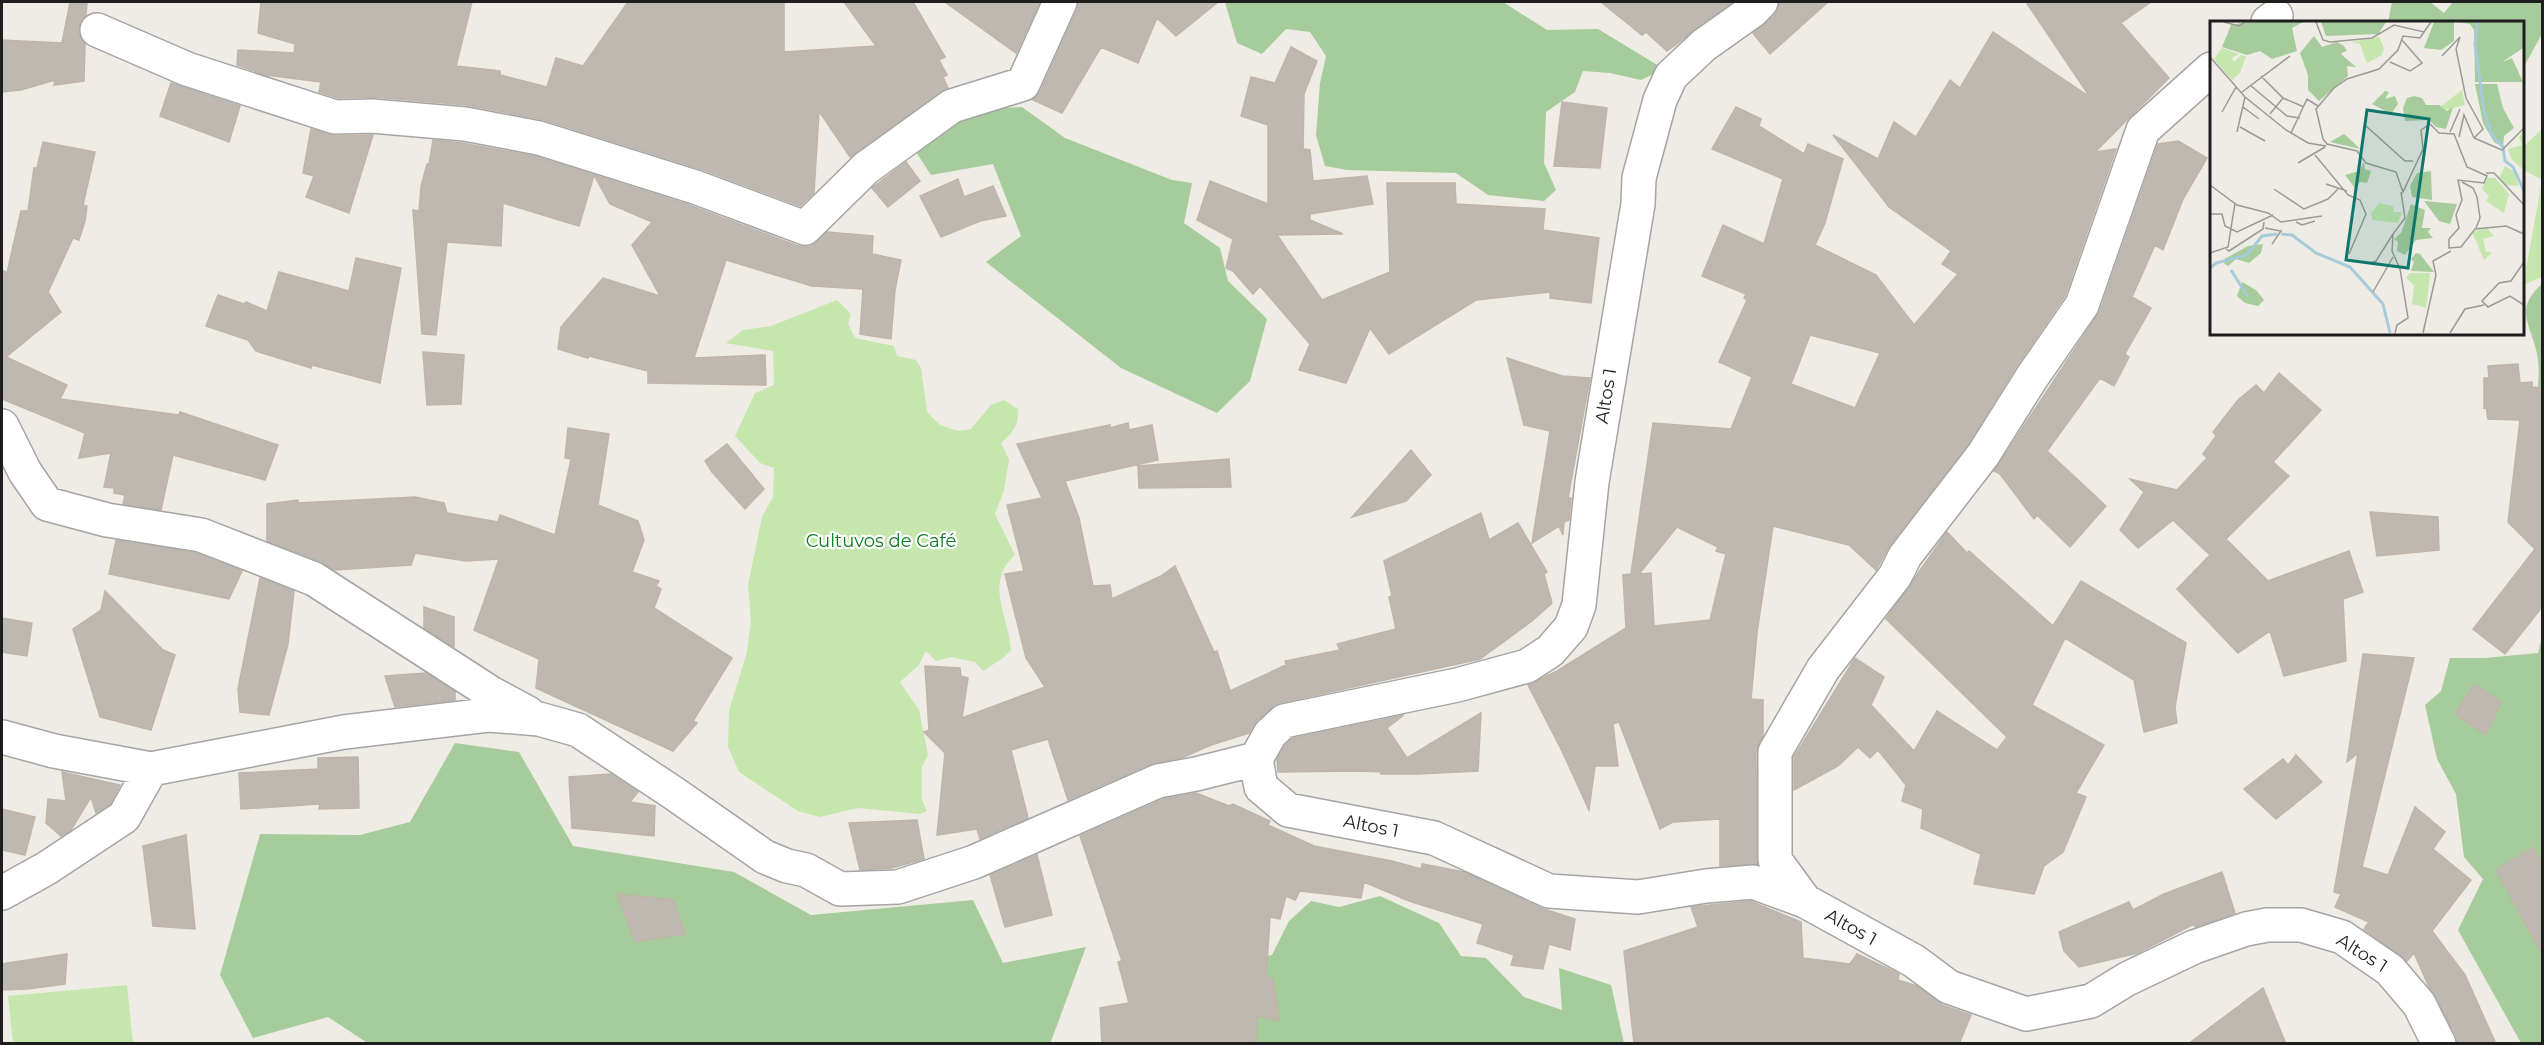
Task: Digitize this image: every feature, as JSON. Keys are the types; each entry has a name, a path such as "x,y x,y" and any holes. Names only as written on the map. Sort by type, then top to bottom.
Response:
{"street":[{"path":"98,30 187,69 335,117 372,116 465,124 539,138 695,187 805,228 866,168 952,106 1023,84 1060,2"},
{"name":"Altos 1","path":"1761,2 1704,45 1671,76 1660,100 1639,178 1638,204 1593,482 1579,605 1571,627 1550,651 1527,666 1457,685 1284,721 1270,734 1256,759 1261,787 1288,810 1434,838 1549,891 1638,897 1706,886 1753,882 1804,901 1914,961 1948,987 2026,1014 2091,1000 2127,979 2194,947 2246,929 2267,925 2301,925 2342,937 2390,970 2419,1004 2439,1044"},
{"path":"1804,901 1775,860 1775,752 1823,669 1895,576 1905,556 1983,455 2082,304 2143,130 2210,70"},
{"path":"2,426 25,472 47,504 107,520 201,535 314,579 491,693 539,719"},
{"path":"2,737 54,751 151,769 344,732 488,715 539,719 578,730 765,857 787,866 806,870 840,889 898,886 974,862 1158,781 1256,759"},
{"path":"2,893 47,868 124,817 151,769"}],"green space":[{"path":"1225,2 1503,2 1547,30 1598,29 1664,69 1641,80 1610,73 1583,71 1575,92 1546,112 1544,163 1556,190 1544,201 1488,195 1456,173 1347,170 1325,166 1316,135 1320,83 1326,56 1310,32 1286,29 1262,54 1237,43"},
{"path":"2392,2 2430,2 2444,13 2453,2 2542,2 2542,34 2523,68 2523,21 2388,21"},
{"path":"1022,107 1065,138 1172,180 1192,183 1184,223 1220,248 1228,281 1267,319 1250,381 1217,413 1121,368 986,262 1021,236 993,164 931,175 916,152 952,125 985,109"},
{"path":"2542,129 2542,180 2523,170 2523,147"},
{"path":"2542,181 2542,277 2523,285"},
{"path":"2542,284 2542,410 2536,408 2538,360 2526,311 2533,294"},
{"name":"Cultuvos de Café","path":"837,300 851,314 848,324 855,338 894,346 897,356 916,360 921,368 927,412 940,425 958,431 971,429 991,405 1004,400 1018,409 1014,428 1001,443 1009,460 1004,490 995,514 1015,555 1006,566 999,588 1011,650 983,671 975,662 951,657 936,661 926,651 918,666 900,682 919,710 928,755 922,767 922,800 927,811 920,814 858,808 820,817 798,811 739,772 728,747 729,711 747,652 751,621 748,585 762,517 773,497 774,468 760,463 735,436 755,393 774,385 773,351 726,343 743,330 771,326"},
{"path":"2542,637 2542,1043 2521,1043 2458,930 2483,879 2464,857 2456,794 2437,759 2425,705 2441,691 2450,658 2485,658 2538,653"},
{"path":"455,743 519,752 573,846 734,872 811,915 973,900 1003,963 1086,947 1050,1044 369,1044 328,1017 253,1038 220,975 260,834 360,835 410,822"},
{"path":"1380,896 1439,923 1461,956 1486,958 1524,997 1562,1010 1559,968 1611,985 1624,1043 1205,1043 1247,961 1272,955 1289,921 1311,901 1339,907"},
{"path":"127,985 133,1043 13,1043 8,996"}],"building":[{"path":"70,2 87,2 86,15 80,22 78,32 85,44 84,81 54,85 55,80 21,90 2,92 2,40 62,43"},
{"path":"261,2 472,2 456,66 500,71 500,75 547,87 556,58 583,66 628,2 784,2 784,52 876,46 844,2 913,2 945,57 939,60 947,75 943,77 948,88 850,157 819,111 814,193 800,206 701,169 545,120 467,105 373,97 338,98 319,92 321,82 266,75 237,65 238,50 294,53 295,44 258,33"},
{"path":"945,2 1040,2 1016,53"},
{"path":"1079,2 1218,2 1176,36 1157,18 1138,63 1101,47 1062,113 1033,100 1040,92"},
{"path":"1601,2 1733,2 1667,51 1646,32 1642,35"},
{"path":"1779,2 1828,2 1770,54 1753,33 1774,15"},
{"path":"2026,2 2151,2 2121,23 2169,78 2095,152 2116,149 2065,296 2016,367 1968,444 1890,545 1876,570 1849,545 1773,526 1757,633 1751,699 1763,700 1763,736 1756,752 1757,864 1720,866 1720,819 1673,822 1660,829 1619,722 1613,724 1618,766 1595,766 1589,810 1528,685 1557,671 1626,628 1623,575 1631,574 1653,423 1731,429 1752,377 1719,362 1747,300 1744,298 1746,294 1702,276 1723,225 1764,244 1783,179 1712,149 1736,107 1761,119 1759,126 1804,154 1808,144 1843,159 1825,223 1815,245 1876,275 1914,325 1958,274 1942,264 1951,251 1889,207 1833,135 1878,159 1894,122 1916,137 1950,80 1960,88 1993,32 2090,97","holes":["1810,335 1880,353 1855,408 1791,384","1677,527 1718,547 1716,551 1726,554 1710,620 1654,626 1651,573 1639,574"]},
{"path":"1291,47 1317,61 1304,94 1303,149 1310,150 1313,181 1367,176 1373,204 1310,214 1310,220 1343,234 1277,235 1322,300 1390,272 1387,183 1455,183 1456,204 1545,209 1543,230 1599,238 1591,303 1550,298 1550,292 1476,300 1389,354 1370,328 1346,383 1299,370 1310,344 1260,286 1253,294 1233,271 1226,268 1233,239 1197,220 1210,181 1268,204 1268,125 1241,116 1251,77 1275,83"},
{"path":"171,83 240,106 229,142 160,116"},
{"path":"1562,102 1607,108 1600,168 1554,166"},
{"path":"311,129 335,136 373,135 349,213 306,197 314,176 303,173"},
{"path":"433,140 534,156 594,175 579,226 503,203 501,246 447,242 436,335 422,334 413,210 419,211 421,187 427,164 429,164"},
{"path":"2178,141 2207,158 2183,199 2163,250 2155,245 2132,297 2151,308 2125,354 2129,357 2114,386 2100,378 2047,451 2106,506 2070,547 2037,515 2034,519 2000,474 1994,471 2100,311 2158,144"},
{"path":"43,142 95,152 83,205 87,206 85,221 79,240 73,238 48,292 61,312 6,357 67,385 60,399 179,415 180,412 278,445 265,480 173,455 161,510 123,504 125,495 114,493 114,488 104,487 111,453 79,458 85,433 2,399 2,270 7,273 21,211 28,211 34,168 37,168"},
{"path":"906,162 920,181 888,207 872,188"},
{"path":"594,175 689,205 798,246 810,246 827,232 873,236 872,254 901,260 895,290 891,339 860,334 863,289 812,286 726,260 694,358 765,355 766,385 648,383 648,371 558,349 561,327 603,278 660,296 632,245 652,222 610,204"},
{"path":"958,179 964,197 993,186 1006,216 980,221 941,237 920,196"},
{"path":"356,258 401,268 380,383 312,365 311,368 256,351 248,340 206,326 218,295 244,304 246,302 267,311 279,272 349,291"},
{"path":"423,352 464,355 461,404 427,405"},
{"path":"1507,358 1562,376 1590,378 1568,498 1571,498 1569,520 1564,522 1563,535 1559,526 1532,543 1550,431 1524,425"},
{"path":"2518,364 2520,383 2532,382 2532,387 2542,388 2542,607 2505,654 2473,629 2535,549 2508,522 2520,420 2488,419 2486,407 2484,408 2484,378 2489,378 2488,366"},
{"path":"2279,373 2321,410 2273,462 2289,476 2226,539 2268,581 2349,551 2363,592 2343,599 2346,661 2284,676 2270,631 2238,653 2177,589 2210,555 2173,520 2138,548 2120,530 2144,492 2130,479 2177,490 2207,458 2203,454 2216,436 2213,432 2238,400 2256,385 2264,393"},
{"path":"1128,423 1129,430 1152,425 1158,460 1065,481 1079,518 1093,586 1110,585 1112,599 1161,576 1175,566 1214,652 1217,651 1230,691 1286,665 1285,661 1340,650 1337,644 1396,629 1384,561 1481,513 1489,540 1518,523 1547,572 1544,574 1552,603 1532,621 1480,659 1280,703 1257,720 1249,733 1211,745 1184,757 1150,764 1068,800 1048,739 1011,750 1028,818 980,839 977,829 937,835 945,753 924,732 929,730 925,666 960,668 961,676 968,678 962,718 1045,687 1026,658 1005,574 1024,571 1007,505 1042,498 1017,444"},
{"path":"568,428 609,434 598,505 638,521 644,540 632,572 659,581 656,586 661,589 654,608 732,658 693,721 697,723 673,751 536,688 539,659 474,630 499,559 466,561 415,553 411,565 334,570 321,562 267,541 267,504 298,500 298,503 415,497 444,503 447,513 498,522 500,515 555,535 571,459 565,458"},
{"path":"727,444 764,489 745,509 705,461"},
{"path":"1411,450 1431,475 1406,501 1352,517"},
{"path":"1229,459 1231,487 1139,488 1138,466"},
{"path":"2370,512 2438,517 2439,550 2377,556"},
{"path":"1947,532 1967,553 1969,551 2053,626 2081,581 2186,643 2175,707 2177,723 2144,732 2134,680 2065,638 2032,705 2104,745 2076,793 2086,797 2063,852 2044,866 2034,894 1974,884 1981,854 1921,828 1923,809 1902,801 1906,785 1878,750 1870,758 1858,747 1838,766 1794,790 1794,757 1855,658 1884,677 1871,705 1914,751 1937,711 1997,750 2007,737 1886,619"},
{"path":"116,540 196,553 242,571 229,599 109,574"},
{"path":"260,578 294,591 288,644 269,715 240,712 238,689"},
{"path":"105,591 163,650 175,655 151,730 100,717 73,629 101,610"},
{"path":"424,607 454,617 454,647 424,628"},
{"path":"2,618 32,623 27,656 2,652"},
{"path":"2363,654 2414,658 2362,867 2388,875 2415,807 2445,832 2433,849 2471,880 2432,931 2465,975 2496,1044 2457,1044 2456,1036 2429,987 2414,953 2407,961 2364,929 2369,922 2335,907 2341,894 2334,892 2358,753 2347,762"},
{"path":"426,673 455,692 455,700 395,707 385,676"},
{"path":"2474,684 2501,702 2486,735 2455,714"},
{"path":"1481,713 1478,771 1418,774 1380,774 1384,772 1358,771 1278,772 1277,759 1293,738 1404,715 1387,728 1407,758"},
{"path":"2296,755 2322,782 2276,819 2244,789 2283,759 2288,765"},
{"path":"358,757 359,808 319,809 320,804 241,809 239,773 318,769 318,758"},
{"path":"62,772 120,785 110,804 96,813 91,797 71,830 61,836 46,823 48,799 66,801"},
{"path":"611,774 638,792 630,802 655,806 654,836 572,828 569,777"},
{"path":"1196,793 1229,806 1233,804 1270,821 1268,825 1314,846 1421,869 1422,864 1464,872 1541,908 1575,919 1570,950 1549,944 1543,969 1511,965 1514,955 1477,943 1483,924 1409,901 1364,882 1361,898 1300,891 1295,900 1286,896 1280,919 1270,917 1266,979 1273,978 1279,1020 1257,1016 1256,1044 1102,1044 1100,1008 1129,1003 1118,962 1122,961 1080,836 1164,799"},
{"path":"2,809 35,817 25,855 2,850"},
{"path":"917,820 924,859 892,868 860,870 849,823"},
{"path":"186,835 195,929 153,926 143,846"},
{"path":"2533,847 2542,864 2542,954 2496,870"},
{"path":"1037,855 1052,915 1005,927 990,875"},
{"path":"2222,872 2235,913 2195,927 2194,924 2138,953 2079,967 2064,951 2059,932 2129,902 2133,910 2164,894"},
{"path":"617,894 673,900 685,934 635,942"},
{"path":"1750,901 1801,922 1803,958 1850,964 1857,954 1899,974 1898,980 1917,986 1942,1005 1971,1015 1959,1044 1634,1044 1624,951 1698,927 1691,907"},
{"path":"67,954 65,984 2,990 2,964"},
{"path":"2263,988 2286,1044 2188,1044"}]}
